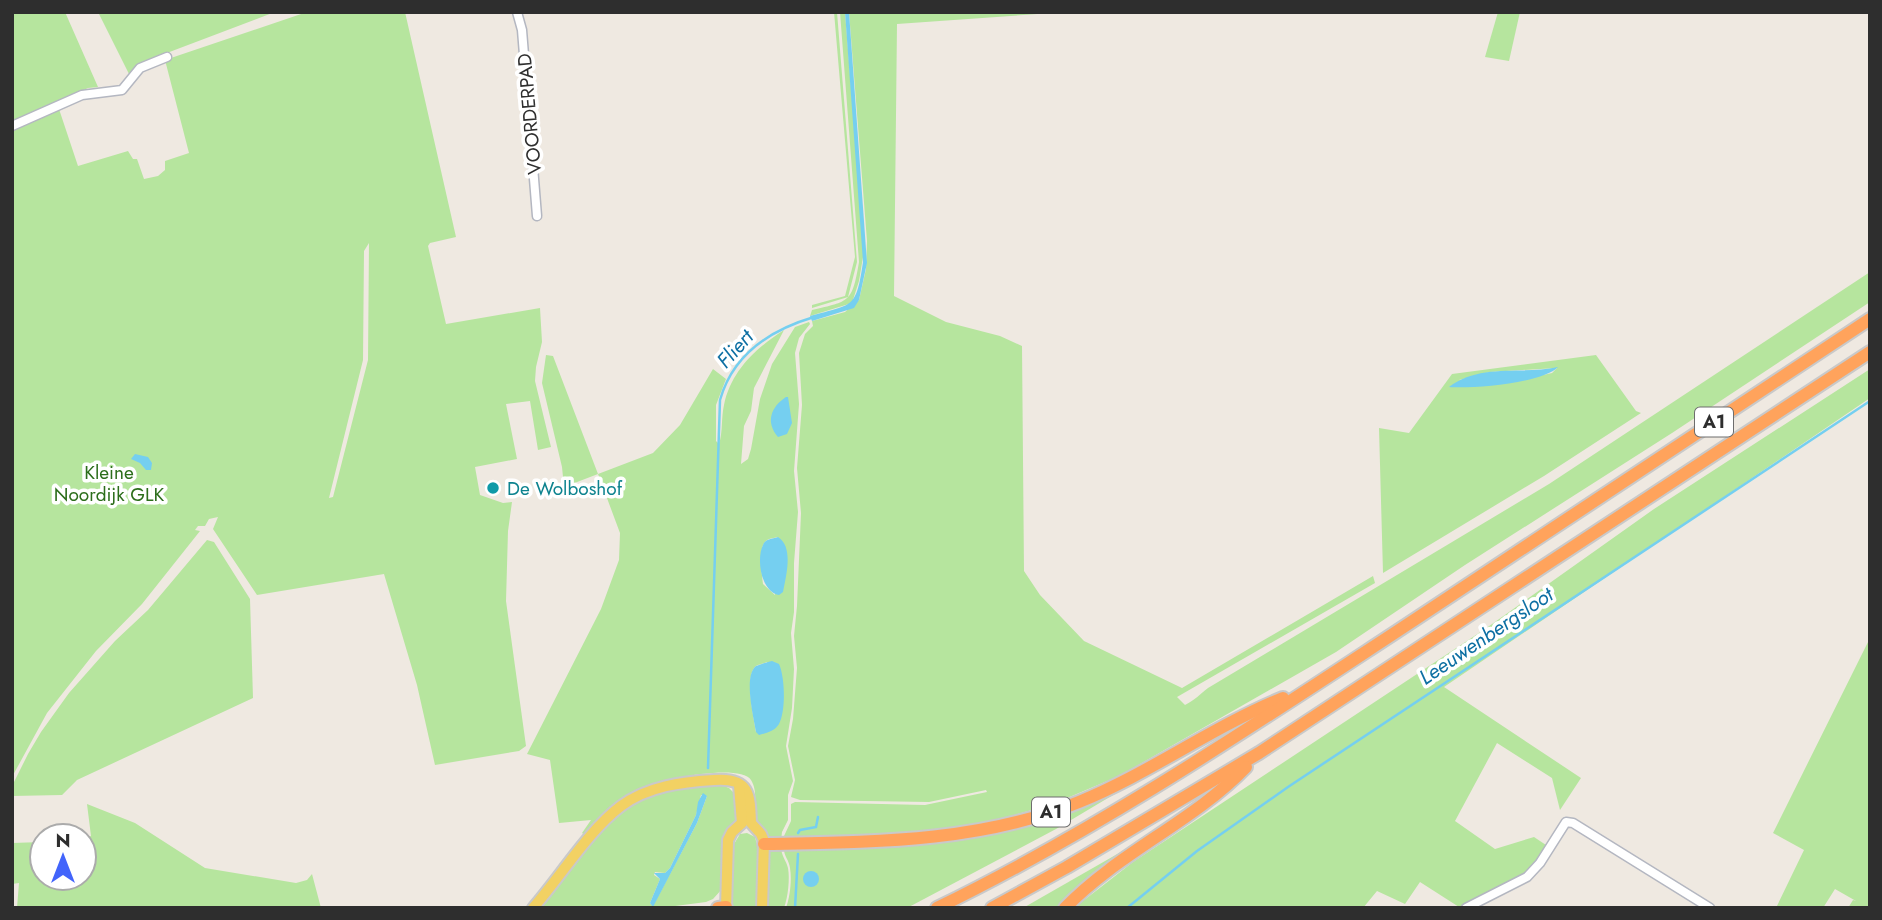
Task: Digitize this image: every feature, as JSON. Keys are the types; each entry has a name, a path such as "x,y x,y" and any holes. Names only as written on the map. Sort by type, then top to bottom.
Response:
{"highway":[{"name":"A1","path":"937,908 1102,818 1313,687 1870,319"},
{"name":"A1","path":"992,908 1067,867 1259,753 1870,352"},
{"name":"A1","path":"764,844 930,839 991,829 1032,818 1078,802 1122,782 1242,715 1313,687"},
{"name":"A1","path":"1065,908 1131,852 1224,790 1259,753"},
{"path":"718,908 726,908"}],"main road":[{"path":"533,908 601,825 622,806 648,792 678,783 721,779 739,785 751,798 751,821 761,834 764,844 762,908"},
{"path":"739,785 742,800 740,827"},
{"path":"726,908 727,840 732,832 740,827 753,827"}],"street":[{"name":"VOORDERPAD","path":"517,12 522,30 537,216"},
{"path":"12,126 82,95 122,90 140,68 167,57"},
{"path":"1466,908 1527,877 1540,863 1566,822 1573,823 1710,908"}],"green space":[{"path":"12,12 65,12 98,87 88,88 12,123"},
{"path":"98,12 275,12 151,59 140,65 130,76"},
{"name":"Kleine Noordijk GLK","path":"307,12 405,12 456,237 430,243 428,246 446,324 540,308 542,342 535,381 551,447 538,450 530,401 506,404 517,459 475,467 480,495 503,503 512,502 508,531 506,601 526,746 519,751 435,765 417,685 384,574 257,595 213,529 218,517 209,519 205,526 198,526 195,530 200,531 142,604 96,651 47,713 12,777 12,130 59,109 78,166 128,151 133,159 137,159 144,179 158,176 165,170 165,161 189,153 165,60","holes":["369,243 368,360 333,497 329,498 363,360 364,251"]},
{"path":"834,12 837,12 857,262 848,297 812,308 812,305 845,296 855,257"},
{"path":"840,12 845,12 864,251 852,303 810,316 812,310 842,302 847,298 854,286 859,262"},
{"path":"849,12 1066,12 897,24 894,296 946,322 1000,336 1022,346 1024,571 1040,595 1084,641 1182,688 1373,576 1375,583 1177,697 1185,705 1208,688 1549,484 1870,272 1870,302 1336,652 1119,776 1053,804 990,822 907,834 784,840 791,821 791,804 795,802 925,805 987,792 986,790 929,802 800,800 791,797 795,780 788,746 797,668 794,636 801,513 797,468 802,405 799,353 805,334 813,326 812,321 845,312 859,300 866,269 867,241"},
{"path":"1498,12 1520,12 1509,61 1485,57"},
{"path":"809,322 799,338 795,353 799,404 794,471 798,512 791,633 794,669 792,708 786,746 793,781 788,795 788,820 781,841 768,836 756,823 751,780 744,775 732,773 700,774 652,784 621,803 585,835 582,833 591,820 559,823 550,760 527,754 601,609 619,560 620,533 598,474 653,453 680,425 713,369 726,379 716,405 716,441 719,444 724,405 732,381 755,353 784,330 754,388 751,411 744,426 741,464 748,459 760,399 772,364 795,327","holes":["778,537 775,595 763,584 761,555 766,541","767,662 782,702 776,714 756,732 751,698 752,671 756,666"]},
{"path":"546,355 553,356 598,474 564,487 562,467 542,383"},
{"path":"1596,355 1636,411 1641,413 1544,476 1383,573 1379,428 1409,433 1452,374","holes":["1557,368 1552,373 1543,375 1459,380 1490,372"]},
{"path":"1870,369 1870,398 1444,687 1581,778 1560,810 1552,778 1497,743 1455,821 1495,849 1534,837 1546,845 1528,872 1459,907 1420,882 1405,904 1377,891 1363,908 1074,908 1133,862 1485,629 1654,509"},
{"path":"207,540 214,542 250,599 253,698 77,780 62,795 12,796 12,786 28,754 69,693 115,641 148,610"},
{"path":"1870,638 1870,908 1848,908 1853,900 1856,901 1835,889 1823,908 1776,908 1804,850 1773,833"},
{"path":"1175,758 1056,829 907,908 786,908 791,878 784,846 992,831"},
{"path":"718,784 729,788 736,795 739,816 722,889 713,899 660,908 541,908 594,839 627,810 665,791","holes":["701,795 707,796 697,823 653,906 650,903 660,879 654,875 655,872 665,873 670,868 696,815"]},
{"path":"87,804 135,823 205,868 296,883 307,880 312,874 321,908 17,908 19,883 12,884 12,843 28,842 28,892 98,892 98,822 89,822"},
{"path":"747,833 755,837 757,845 761,845 759,908 729,908 730,844 734,844 740,834"},
{"path":"1147,837 1061,908 1023,908"},
{"path":"781,846 789,872 787,899 784,908 766,908 768,847"}],"water":[{"path":"845,12 849,12 867,263 859,300 854,308 812,321 810,316 844,306 855,297 863,262"},
{"path":"1558,367 1550,373 1523,381 1490,386 1449,387 1474,375 1488,372"},
{"path":"786,397 792,423 787,434 778,437 772,426 773,410"},
{"path":"135,454 148,457 152,463 151,470 146,470 131,459"},
{"path":"778,537 786,548 788,562 783,592 779,595 773,593 764,582 760,566 764,543"},
{"path":"772,661 779,664 783,677 783,711 777,726 759,735 756,732 752,708 750,679 756,666"},
{"path":"703,793 707,796 697,823 653,907 650,903 660,879 654,873 665,873 670,868 696,815"},
{"path":"808,871 814,871 819,879 817,885 808,887 803,882 803,876"}],"waterway":[{"name":"Fliert","path":"708,768 720,400 734,369 755,346 783,329 814,317"},
{"name":"Leeuwenbergsloot","path":"1127,908 1197,851 1288,787 1870,401"},
{"path":"798,833 800,830 816,827 818,817"},
{"path":"795,908 798,854"}],"place":[{"name":"De Wolboshof","path":"493,488"}]}
